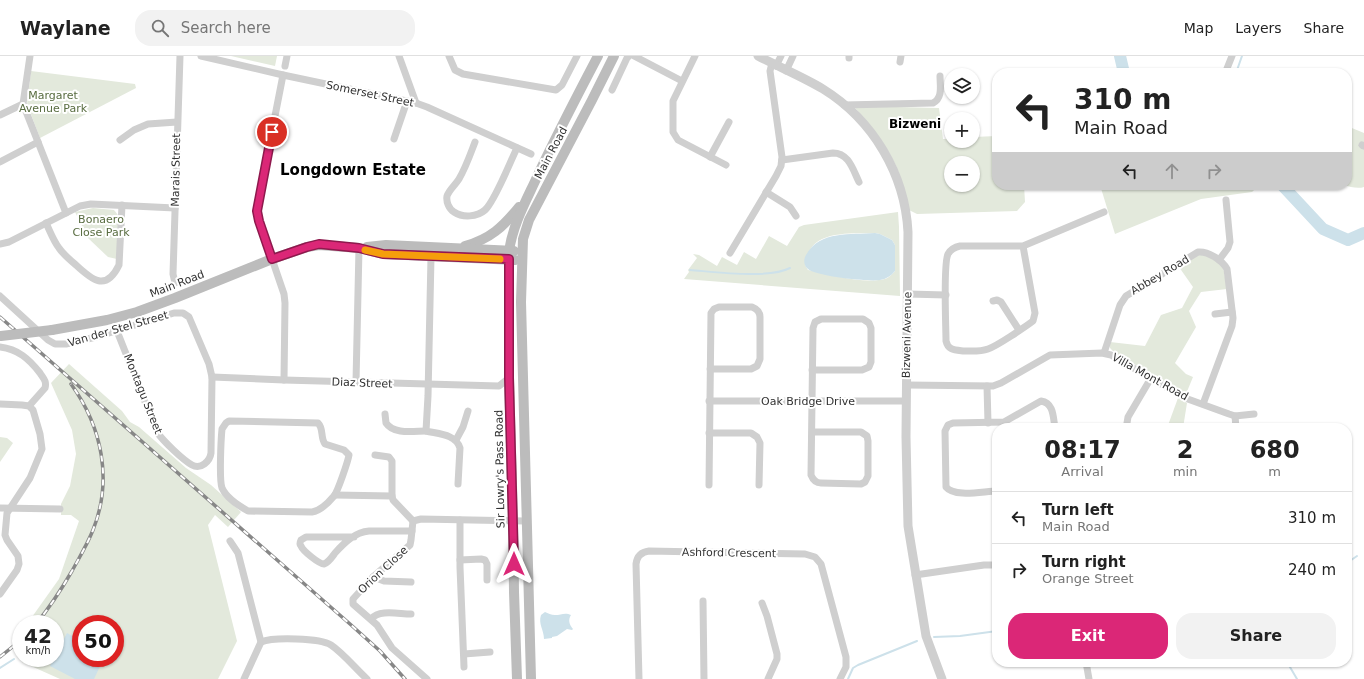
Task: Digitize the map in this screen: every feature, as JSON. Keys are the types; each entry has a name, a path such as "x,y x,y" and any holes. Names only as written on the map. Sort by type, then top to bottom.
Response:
{"main road":[{"name":"Main Road","path":"509,255 512,235 528,196 598,56"},
{"name":"Main Road","path":"359,248 386,245 456,249 522,256 523,239 530,220 614,56"},
{"path":"456,249 480,242 496,232 528,196"},
{"name":"Main Road","path":"1,336 52,330 107,320 137,312 272,259 319,244 359,248 383,254 431,257 509,255"},
{"name":"Sir Lowry's Pass Road","path":"509,255 509,378 517,679"},
{"path":"522,256 522,355 531,679"}],"street":[{"path":"30,56 23,104 66,213"},
{"name":"Marais Street","path":"175,283 173,274 180,56"},
{"name":"Somerset Street","path":"202,56 416,103 531,154"},
{"path":"285,66 287,56"},
{"path":"399,56 416,103"},
{"path":"450,56 455,70 463,74 556,90 562,85 577,56"},
{"path":"612,90 629,56"},
{"path":"634,56 682,81"},
{"path":"695,56 672,104 674,135 678,140 726,165"},
{"name":"Bizweni Avenue","path":"758,56 822,89 844,105 863,122 881,146 895,172 900,186 907,217 908,294 906,401 908,526 926,636 942,679"},
{"path":"730,253 779,169 782,160 770,71 781,56"},
{"path":"786,71 793,56"},
{"path":"1227,68 1232,56"},
{"path":"283,75 257,211 259,221 282,287 285,303 284,380"},
{"path":"844,105 933,103 936,102 940,95 940,76"},
{"path":"394,139 407,102"},
{"path":"0,115 23,104"},
{"path":"120,140 134,130 148,124 177,122"},
{"path":"710,157 729,122"},
{"path":"0,162 38,142"},
{"path":"475,142 467,164 447,196 449,208 453,212 461,215 474,215 487,208 495,195 517,148"},
{"path":"782,160 833,153 841,154 848,159 859,182"},
{"path":"766,192 790,207 796,216"},
{"path":"1203,404 1233,322 1228,269 1224,263 1219,260 1228,248 1230,242 1226,200"},
{"path":"0,244 9,242 80,206 91,204 175,208"},
{"path":"46,223 60,250 89,278 95,281 102,281 108,279 115,273 119,266 122,205"},
{"path":"1023,246 1035,315 1032,322 988,349 978,351 951,349 947,345 946,341 947,257 950,251 955,247 960,246 1023,246 1104,212"},
{"path":"356,382 359,248"},
{"name":"Abbey Road","path":"1104,353 1120,305 1126,296 1198,252 1207,253 1219,260"},
{"path":"426,431 431,257"},
{"path":"908,294 946,295"},
{"name":"Van der Stel Street","path":"0,296 48,340 55,344 66,344 117,331 174,313 183,313 191,321 209,364 212,377"},
{"path":"993,301 997,300 1001,302 1019,330"},
{"path":"708,485 710,316 712,311 719,307 752,307 756,309 759,312 760,317 760,359 757,366 751,369 710,369"},
{"path":"1215,314 1232,312"},
{"path":"812,370 862,370 867,368 871,362 871,328 869,323 863,319 816,320 813,328 812,370 812,401 812,432 812,475 814,481 821,484 858,484 866,481 868,476 868,441 865,434 861,432 812,432"},
{"name":"Montagu Street","path":"117,331 157,432 170,446 195,466 202,466 210,456 212,377"},
{"path":"0,347 23,355 46,382 44,388 29,406"},
{"name":"Villa Mont Road","path":"907,385 987,386 1001,383 1050,354 1104,353 1186,398 1235,416 1254,414"},
{"name":"Diaz Street","path":"212,377 499,386 509,378"},
{"path":"1127,423 1128,417 1151,378"},
{"path":"987,386 988,423"},
{"name":"Oak Bridge Drive","path":"709,401 906,401"},
{"path":"1000,423 1041,401 1047,402 1051,407 1054,423"},
{"path":"0,404 29,406 33,410 40,434 42,449 30,478 7,513 5,531 7,540 18,556 19,564 17,570 0,594"},
{"path":"456,440 463,427 468,411"},
{"path":"385,414 386,423 392,429 400,431 426,431 451,437 456,440 460,448 458,484"},
{"path":"1235,416 1236,423"},
{"path":"335,495 349,455 344,450 325,444 322,439 321,427 318,423 229,421 224,426 222,434 221,486 227,495 248,511 316,512 335,495 392,496"},
{"path":"992,423 953,423 946,426 945,431 945,485 949,491 992,491"},
{"path":"709,433 751,433 757,437 760,443 759,485"},
{"path":"375,455 389,457 392,461 393,500 413,520 527,521"},
{"path":"0,508 60,509"},
{"name":"Orion Close","path":"413,520 411,542 408,547 373,577 352,602 377,625 392,648 426,679"},
{"path":"460,520 464,667"},
{"path":"354,537 306,537 301,540 300,544 302,548 320,564 324,564 328,562 343,544 363,532 412,531"},
{"path":"230,541 238,553 261,642 244,679"},
{"name":"Ashford Crescent","path":"639,679 636,564 639,556 643,552 649,551 805,554 815,557 821,564 846,657 846,667 840,679"},
{"path":"460,560 485,560 487,564 487,580"},
{"path":"915,575 992,565"},
{"path":"373,577 384,581 411,582"},
{"path":"703,601 704,679"},
{"path":"762,603 778,654 768,679"},
{"path":"371,619 382,613 411,614"},
{"path":"261,642 266,640 289,639 324,641 331,645 367,679"},
{"path":"464,654 490,652"},
{"path":"1087,667 1089,679"}],"green space":[{"path":"231,56 277,56 275,66"},
{"name":"Margaret Avenue Park","path":"31,71 135,84 136,88 40,138 27,104"},
{"path":"856,106 939,108 944,148 980,148 980,137 992,136 992,190 1024,190 1025,202 1017,211 917,214 909,210 896,166 878,135 855,108"},
{"path":"1352,128 1364,133 1364,187 1352,187"},
{"path":"1102,190 1254,190 1252,192 1201,199 1115,234"},
{"name":"Bonaero Close Park","path":"93,208 114,210 118,215 117,259 108,257 88,238 75,212"},
{"path":"898,212 900,296 684,279 689,272 688,270 697,258 693,254 699,255 717,266 722,257 737,265 744,252 756,259 769,236 787,246 799,227 804,225","holes":["840,234 880,234 892,240 895,245 895,271 890,276 882,280 871,281 853,279 808,270 805,265 810,250 822,239"]},
{"path":"1205,254 1223,266 1227,289 1201,292 1189,311 1196,327 1175,363 1186,374 1193,377 1186,394 1115,353 1110,348 1110,342 1145,346 1161,315 1182,308 1193,287 1179,267 1198,255"},
{"path":"69,364 122,411 130,422 139,427 186,468 211,485 241,512 228,527 215,515 208,525 237,641 218,679 60,679 33,667 64,667 64,615 33,615 59,579 79,521 71,515 61,515 61,504 70,486 76,454 72,430 51,383"},
{"path":"1178,398 1187,403 1184,423 1169,423"},
{"path":"0,437 7,438 13,443 0,462"}],"water":[{"path":"875,233 892,240 895,245 895,271 886,278 874,280 842,278 813,272 808,269 804,263 806,255 819,241 837,235"},
{"path":"545,612 554,615 571,615 569,622 573,629 567,629 557,636 544,639 540,618"},
{"path":"67,633 72,636 72,667 100,667 94,679 75,679 52,667 64,667 64,639"}],"waterway":[{"path":"1120,56 1123,68"},
{"path":"1238,68 1242,56"},
{"path":"1287,190 1323,229 1348,240 1364,233"},
{"path":"690,270 756,274 769,273 790,268"},
{"path":"1352,560 1357,556"},
{"path":"934,637 960,636 992,632"},
{"path":"848,679 853,668 858,665 917,641"},
{"path":"0,668 12,660"},
{"path":"1290,667 1297,679"}],"railway":[{"path":"0,317 350,624 380,651 405,679"},
{"path":"43,615 59,592 86,546 99,511 102,492 103,473 97,436 82,401 71,384"},
{"path":"0,657 12,647"}],"slow traffic":[{"path":"365,250 383,254 500,259"}],"district":[{"name":"Bizweni","path":"915,124"},
{"name":"Longdown Estate","path":"353,170"}],"route":[{"path":"272,132 257,211 272,259 319,244 359,248 383,254 509,259 509,378 514,564"}]}
